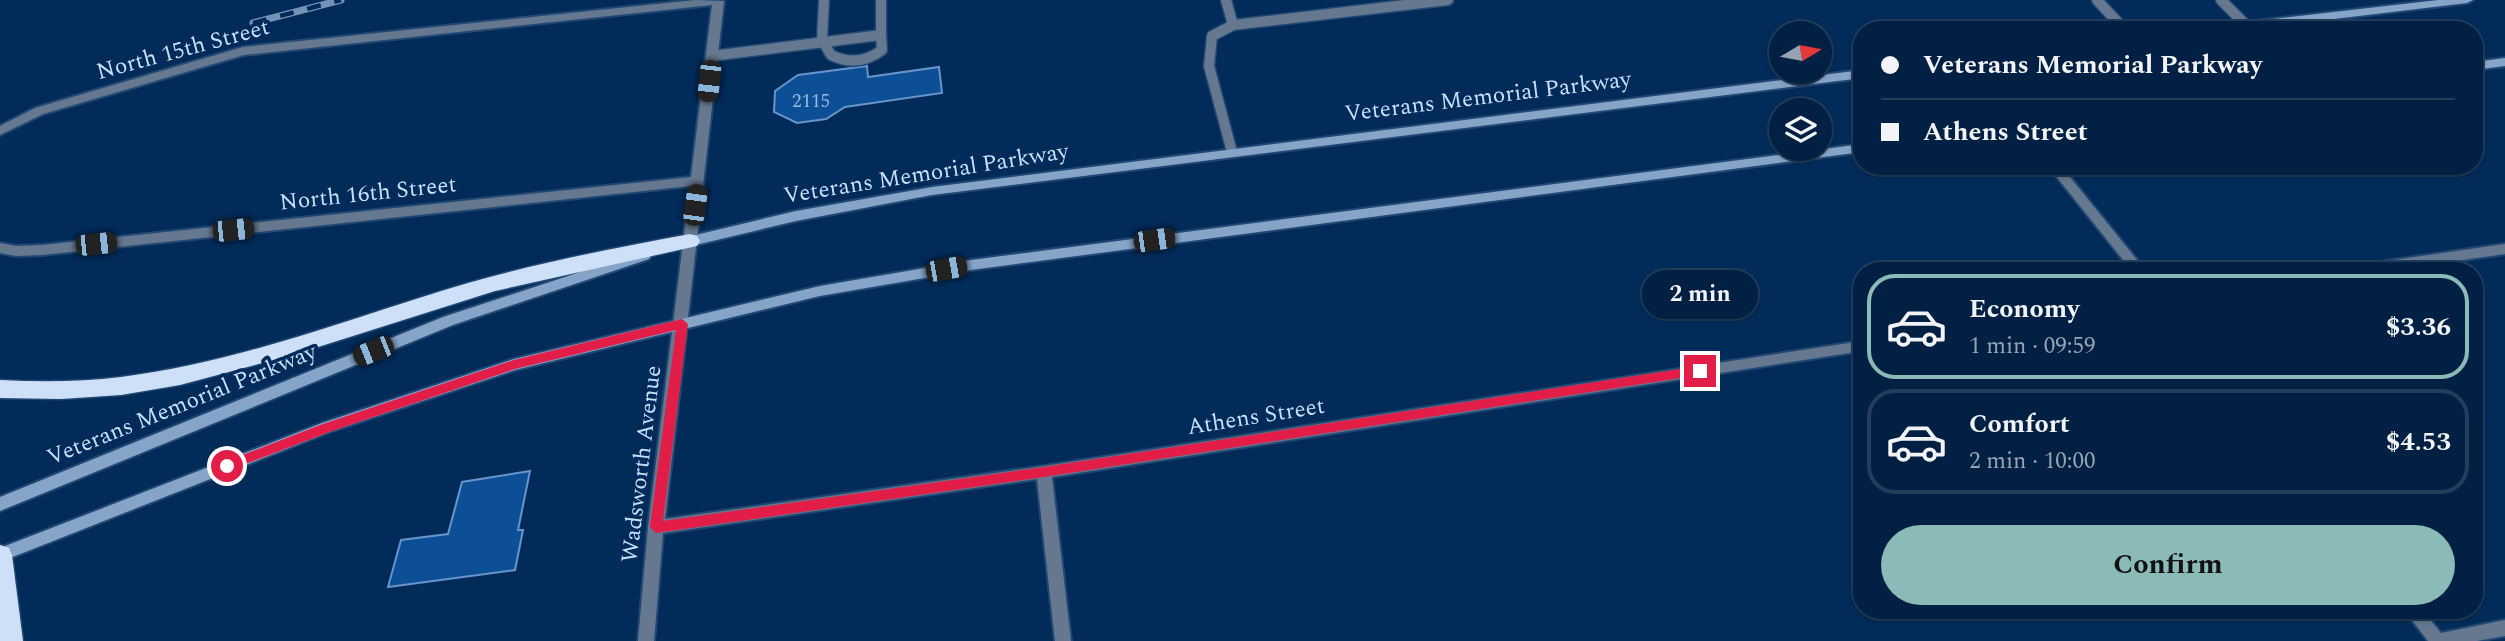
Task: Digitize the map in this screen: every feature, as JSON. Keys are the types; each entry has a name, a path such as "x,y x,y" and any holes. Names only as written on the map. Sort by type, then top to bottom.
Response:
{"highway":[{"path":"0,389 103,388 192,376 546,269 690,241"},
{"path":"0,555 10,641"}],"street":[{"name":"Wadsworth Avenue","path":"646,641 656,527 682,324 718,0"},
{"name":"North 15th Street","path":"0,131 39,111 243,51 718,0"},
{"path":"2274,21 2402,3 2460,0"},
{"path":"2483,65 2505,62"},
{"name":"Veterans Memorial Parkway","path":"0,503 448,321 690,241 932,191 1853,75"},
{"path":"0,555 327,427 514,365 820,291 971,265 1853,149"},
{"path":"2061,175 2132,262"},
{"name":"North 16th Street","path":"0,248 16,251 42,250 698,181"},
{"path":"2415,262 2505,249"},
{"name":"Athens Street","path":"656,527 1044,472 1853,347"},
{"path":"1044,472 1063,641"},
{"path":"2419,619 2437,641 2505,628"}],"lane":[{"path":"824,0 822,43 832,56 847,62 875,57 882,50 881,0"},
{"path":"1226,0 1233,25"},
{"path":"1232,152 1209,66 1212,36 1233,25 1448,0"},
{"path":"2097,0 2117,21"},
{"path":"2221,0 2242,21"},
{"path":"711,56 881,35"}],"building":[{"path":"867,66 868,77 939,67 942,93 845,107 826,119 797,123 774,112 775,91 798,75"},
{"path":"530,471 518,530 523,530 515,570 388,587 401,540 448,534 462,482"}],"railway":[{"path":"253,23 341,0"}],"route":[{"path":"227,466 327,427 514,365 682,324 656,527 1044,472 1700,371"}]}
